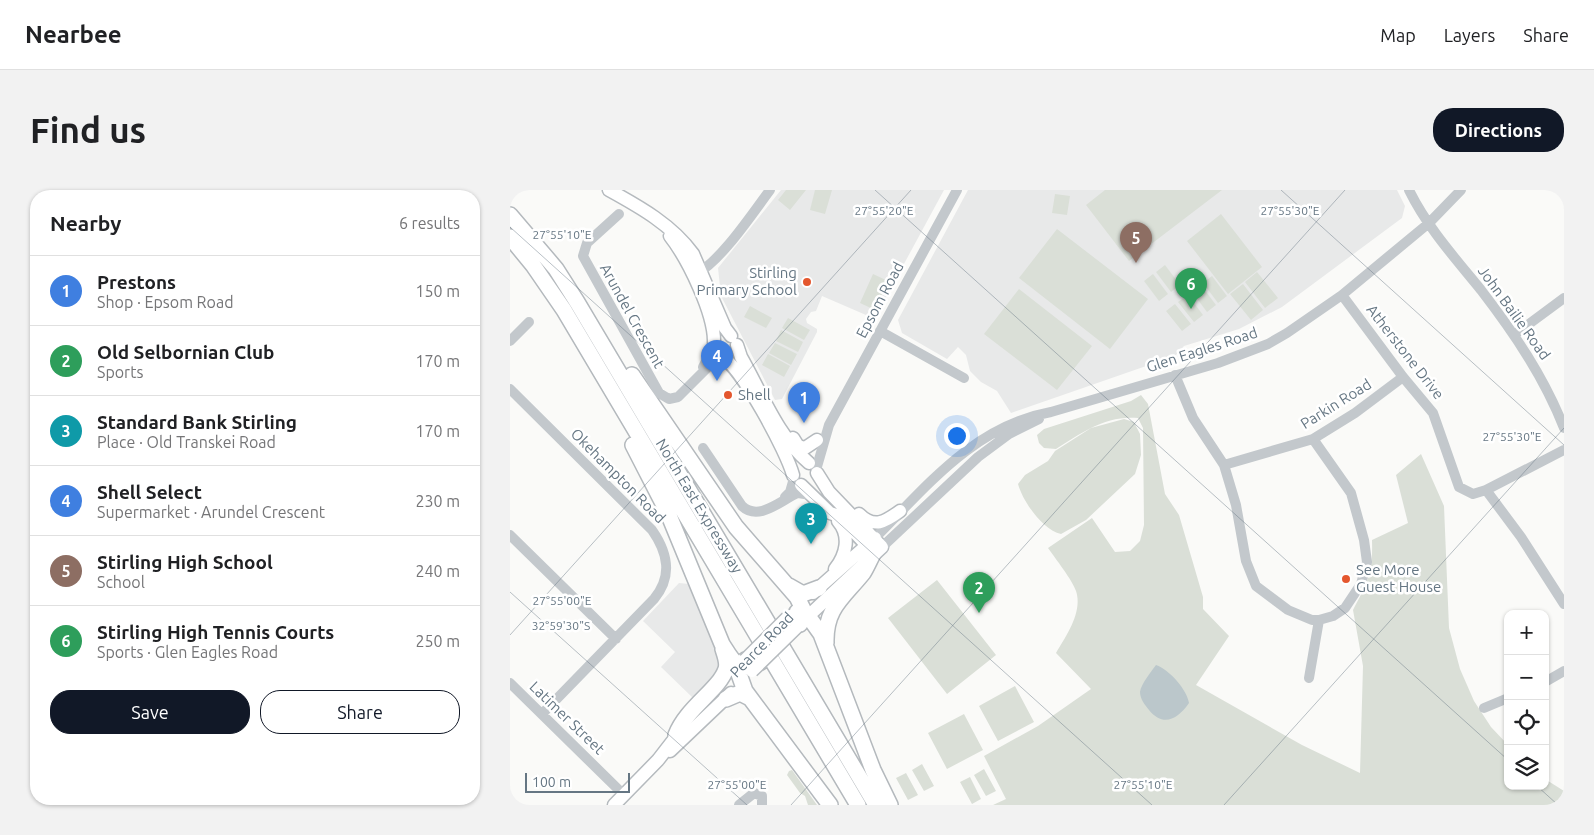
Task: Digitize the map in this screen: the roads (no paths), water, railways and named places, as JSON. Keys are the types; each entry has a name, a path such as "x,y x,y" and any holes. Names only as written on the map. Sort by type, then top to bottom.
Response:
{"highway":[{"name":"North East Expressway","path":"510,215 556,269 577,302 876,805"},
{"name":"North East Expressway","path":"510,238 533,265 564,310 858,805"},
{"path":"577,302 601,327 736,527 784,582 800,616 821,634 873,770 890,805"},
{"path":"564,310 577,344 656,487 722,644 726,668 720,678 684,718 676,735"},
{"path":"829,656 826,632 830,614 839,599 864,572 875,546"},
{"path":"784,582 803,594 822,585"},
{"path":"722,644 748,665 741,683 750,698 830,805"},
{"path":"726,698 740,693 750,698"}],"main road":[{"path":"609,190 645,211 661,224 697,274 781,429 829,492 875,546"},
{"path":"697,274 712,320 716,348 733,366 776,436 796,480 830,513 844,530 846,545 842,560 822,585"},
{"path":"716,348 721,335 734,340"},
{"path":"716,348 733,354 734,340"},
{"path":"781,429 802,448 810,447 817,440"},
{"path":"796,480 810,484 815,480 810,466"},
{"path":"796,480 795,469 810,466"},
{"path":"829,492 841,498 862,518 874,524 886,521 900,511"},
{"path":"830,513 840,516 875,546"},
{"name":"Pearce Road","path":"748,665 800,616 822,585 875,546"},
{"name":"Pearce Road","path":"614,805 658,760 676,735 875,546"},
{"name":"Pearce Road","path":"658,760 681,743 741,683"}],"street":[{"path":"697,274 723,250 770,190"},
{"name":"Epsom Road","path":"810,466 829,425 957,190"},
{"name":"John Bailie Road","path":"1409,190 1429,223 1528,355 1552,397 1564,428"},
{"name":"Glen Eagles Road","path":"875,546 900,511 953,459 980,439 1014,422 1218,363 1268,344 1287,334 1342,296 1429,223 1461,190"},
{"name":"Arundel Crescent","path":"620,214 584,246 582,253 585,263 659,393 670,399 678,397 701,373 719,360 733,366"},
{"name":"Atherstone Drive","path":"1342,296 1433,413 1459,487 1473,494 1486,490"},
{"path":"1514,335 1564,298"},
{"path":"510,341 529,322"},
{"path":"880,331 964,378"},
{"name":"Arundel Crescent","path":"701,373 716,348"},
{"path":"1174,375 1193,418 1224,465 1236,505 1246,561 1256,586 1288,610 1312,620 1319,620 1333,616 1345,608 1361,584 1367,562 1364,540 1351,494 1313,439"},
{"name":"Parkin Road","path":"1224,465 1313,439 1354,413 1403,376"},
{"name":"Okehampton Road","path":"510,389 657,537 665,554 667,572 664,586 654,599 542,714"},
{"name":"Glen Eagles Road","path":"875,546 982,454 1009,434 1051,412"},
{"name":"Epsom Road","path":"810,466 817,440 829,425"},
{"path":"703,448 746,510 761,512 798,493 812,496"},
{"path":"1564,450 1486,490 1521,537 1564,604"},
{"path":"779,503 790,492 796,480"},
{"path":"510,535 616,639"},
{"path":"1309,678 1319,620"},
{"path":"1549,680 1564,671"},
{"name":"Latimer Street","path":"510,683 624,795"},
{"path":"1484,708 1504,700"},
{"path":"739,805 754,793 762,796 762,805"}],"place":[{"name":"Stirling High School","path":"1136,263"},
{"name":"Stirling Primary School","path":"807,282"},
{"name":"Stirling High Tennis Courts","path":"1191,309"},
{"name":"Shell Select","path":"717,381"},
{"name":"Shell","path":"728,395"},
{"name":"Prestons","path":"804,423"},
{"name":"Standard Bank Stirling","path":"811,544"},
{"name":"See More Guest House","path":"1346,579"},
{"name":"Old Selbornian Club","path":"979,613"}]}
